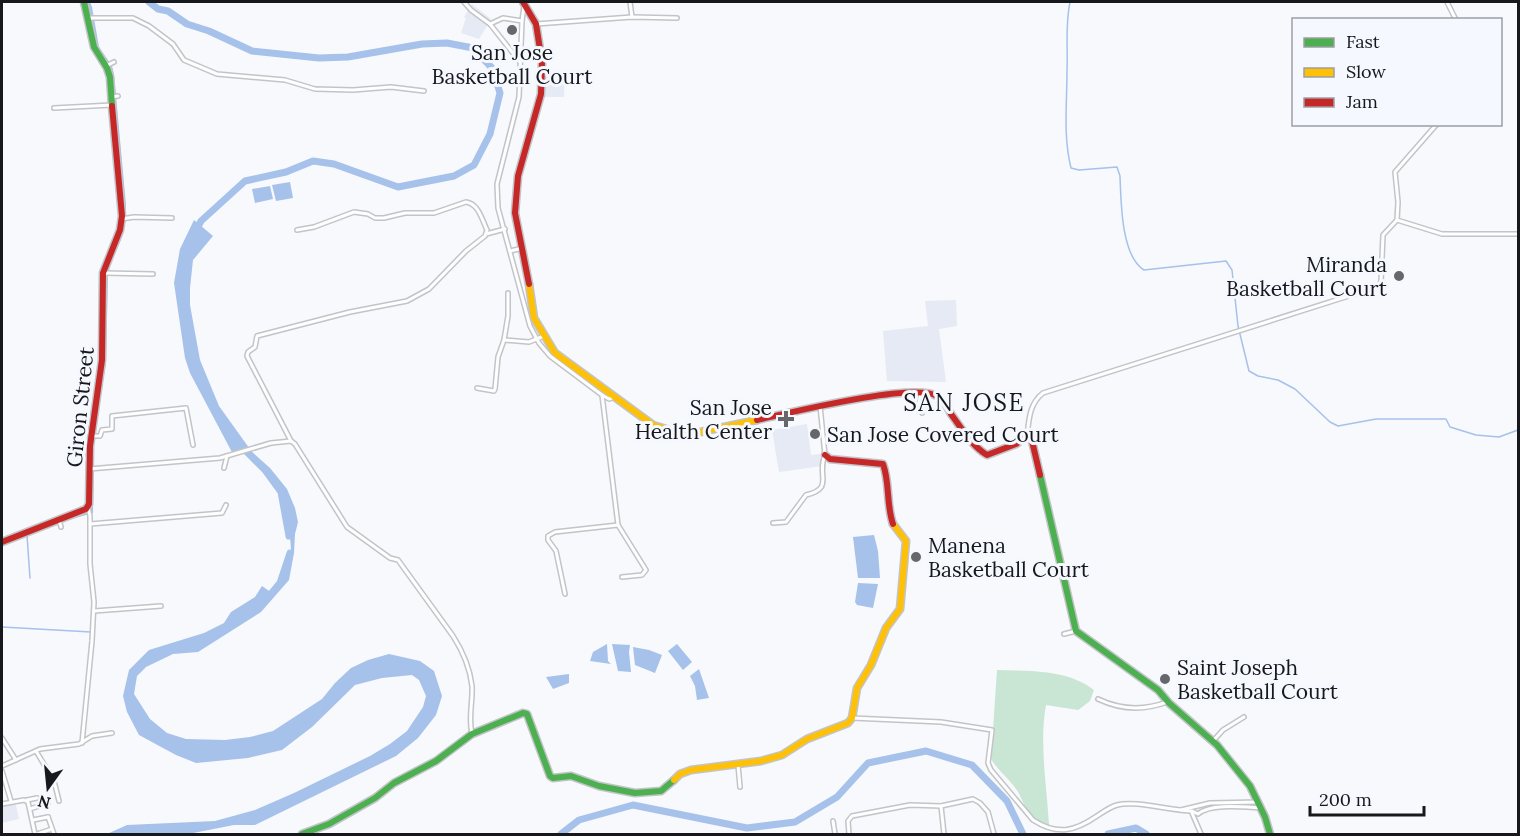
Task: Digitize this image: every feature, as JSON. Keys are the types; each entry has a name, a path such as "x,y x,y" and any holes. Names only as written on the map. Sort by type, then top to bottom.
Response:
{"street":[{"name":"Giron Street","path":"84,2 91,18 94,47 108,63 113,79 112,105 123,219 120,235 105,276 106,350 98,408 93,425 89,511"},
{"path":"464,2 490,24 520,62"},
{"path":"630,2 632,17"},
{"path":"1448,2 1455,18"},
{"path":"523,4 519,97 497,184 498,208 530,326 555,353 653,424 673,431 696,433 872,396 921,392 936,395 942,400 981,453 987,456 1016,444 1027,436 1031,408 1035,399 1043,393 1377,287 1381,282 1383,235 1397,220 1395,172 1435,126"},
{"path":"523,4 536,24 543,62 541,94 518,176 515,213 534,318 540,338 550,356 602,395 609,399 615,396"},
{"path":"536,24 632,17 677,18"},
{"path":"91,18 133,18 149,26 173,44 184,60 217,74 285,80 315,89 391,87 424,91"},
{"path":"490,24 503,18 522,21"},
{"path":"54,108 112,105"},
{"path":"297,230 314,227 354,212 384,218 405,213 434,213 466,202 477,208 487,230 486,234"},
{"path":"123,219 172,218"},
{"path":"1397,220 1442,234 1518,234"},
{"path":"472,734 470,722 472,685 461,649 398,560 390,558 346,527 291,441 247,356 248,352 254,349 257,336 350,312 407,301 429,289 486,234 505,230"},
{"path":"510,251 523,248"},
{"path":"105,276 153,274"},
{"path":"477,388 495,390 498,357 504,340 508,293"},
{"path":"504,340 529,342 540,338"},
{"path":"103,360 110,361"},
{"path":"921,392 919,403 922,413"},
{"path":"602,395 618,525 646,570 642,575 622,577"},
{"path":"773,523 786,522 806,495 820,491 823,475 822,462 825,455 820,406"},
{"path":"93,436 100,436 102,430 112,429 112,416 186,408 193,445"},
{"path":"93,425 101,426"},
{"path":"1027,436 1032,441 1076,631 1158,690 1167,702 1213,741 1237,766 1260,805 1270,834"},
{"path":"91,469 227,456 271,443 291,441"},
{"path":"302,834 329,824 375,798 394,783 436,761 472,734 523,713 527,714 550,776 553,778 571,776 599,786 635,793 662,791 674,778 691,770 738,765 782,755 807,739 848,723 852,718 857,688 871,664 886,628 900,609 906,541 892,523 888,475 883,464 830,459 825,455"},
{"path":"224,468 227,456"},
{"path":"90,524 222,513 226,505"},
{"path":"2,542 16,535 60,523 89,511 94,611 82,742"},
{"path":"565,594 556,551 548,536 550,533 618,525"},
{"path":"94,611 161,606"},
{"path":"1064,634 1076,631"},
{"path":"1098,699 1119,708 1132,709 1167,702"},
{"path":"1213,741 1222,730 1244,717"},
{"path":"852,718 941,722 992,730 988,763 991,770 1033,820 1058,831 1075,830 1117,805 1139,805 1192,811 1198,814 1202,810 1214,807 1260,805"},
{"path":"2,766 36,751 82,742 92,736 112,733"},
{"path":"2,738 16,760"},
{"path":"36,751 54,781 59,801"},
{"path":"738,765 740,787"},
{"path":"2,771 11,802"},
{"path":"2,804 37,798"},
{"path":"849,834 848,821 852,816 910,805 941,806 973,799 988,812 994,834"},
{"path":"26,801 36,834 52,829"},
{"path":"30,809 48,803"},
{"path":"1176,811 1210,803 1260,805"},
{"path":"941,806 944,834"},
{"path":"1192,811 1201,834"},
{"path":"33,820 49,816 54,834"},
{"path":"833,820 835,834"}],"shaded area":[{"path":"472,4 491,19 479,39 461,33 466,18 464,17"},
{"path":"546,73 565,73 564,97 545,97"},
{"path":"956,300 957,326 939,329 946,382 887,381 883,331 928,326 925,301"},
{"path":"807,424 811,455 820,454 822,466 779,472 772,430"},
{"path":"15,801 19,819 2,823 2,805"}],"green space":[{"path":"997,670 1048,672 1072,678 1094,690 1090,701 1078,710 1046,705 1043,749 1049,825 1032,817 1018,792 991,759"}],"water":[{"path":"85,2 90,2 99,47 112,66 114,74 126,205 122,237 108,275 106,363 94,437 93,513 30,533 2,547 3,543 10,540 86,512 90,505 92,438 104,352 105,274 121,231 111,77 95,46"},
{"path":"290,182 293,198 276,201 272,185"},
{"path":"270,186 273,199 255,203 252,189"},
{"path":"194,220 213,236 193,260 190,288 190,305 200,360 219,406 252,452 270,468 287,489 298,522 289,580 261,612 198,652 173,654 146,667 137,676 134,694 150,719 167,733 186,739 225,740 273,731 322,699 351,668 389,654 420,661 434,671 442,696 436,715 418,738 396,756 255,825 234,825 188,834 107,834 127,825 215,821 255,810 370,756 390,744 407,731 423,707 426,696 419,680 412,675 382,678 355,685 312,727 282,750 248,758 196,763 139,735 127,712 123,696 129,670 149,650 204,633 224,623 231,612 255,597 262,586 272,593 284,576 291,556 287,514 278,486 244,450 234,456 190,373 185,358 174,283 180,249"},
{"path":"874,535 880,578 858,578 853,537"},
{"path":"858,583 878,584 873,608 857,605 855,602"},
{"path":"607,644 608,661 611,664 590,661 593,652"},
{"path":"612,644 630,645 631,672 618,671"},
{"path":"677,644 692,662 683,670 668,651"},
{"path":"633,647 662,655 655,673 635,665"},
{"path":"699,669 709,698 697,700 695,686 690,676"},
{"path":"569,674 569,683 553,689 546,677"}],"waterway":[{"path":"149,2 187,24 209,31 252,51 319,58 348,57 422,44 447,43 473,48 492,68 500,93 490,134 474,165 454,176 398,187 334,164 313,161 286,172 245,181 201,221 195,232"},
{"path":"1070,2 1067,28 1066,120 1071,168 1079,170 1117,167 1127,241 1136,263 1144,270 1226,261 1232,270 1238,326 1249,371 1258,376 1278,380 1295,389 1330,422 1338,426 1376,419 1446,419 1450,427 1476,435 1499,437 1518,430"},
{"path":"241,446 265,470 281,492 289,536"},
{"path":"27,535 30,578"},
{"path":"266,600 280,583 290,553"},
{"path":"2,627 91,632"},
{"path":"561,834 579,820 633,805 747,828 795,822 837,797 868,763 926,751 972,765 1007,801 1023,834"},
{"path":"1108,834 1136,828 1146,834"}],"traffic: fast":[{"path":"84,2 94,47 110,77 112,106"},
{"path":"1040,475 1076,631 1158,690 1169,703 1217,745 1250,786 1265,817 1270,834"},
{"path":"302,834 329,824 375,798 394,783 436,761 472,734 523,713 527,714 550,776 553,778 571,776 599,786 635,793 661,791 674,780"}],"traffic: slow":[{"path":"529,284 534,318 555,353 653,425 673,431 696,433 757,420"},
{"path":"674,780 680,774 691,770 761,761 782,755 807,739 848,723 852,718 857,688 871,665 886,628 900,609 906,541 893,524"}],"traffic: jam":[{"path":"523,2 536,24 542,62 541,94 518,176 515,213 529,284"},
{"path":"2,542 86,509 89,504 90,446 102,360 103,273 120,230 122,216 112,106"},
{"path":"757,420 850,400 903,393 924,393 937,396 967,436 987,455 1016,444 1027,436 1032,441 1040,475"},
{"path":"825,455 830,459 883,464 893,524"}],"place":[{"name":"San Jose Basketball Court","path":"512,30"},
{"name":"Miranda Basketball Court","path":"1399,276"},
{"name":"San Jose Health Center","path":"786,419"},
{"name":"San Jose Covered Court","path":"815,434"},
{"name":"Manena Basketball Court","path":"916,557"},
{"name":"Saint Joseph Basketball Court","path":"1165,679"}],"district":[{"name":"SAN JOSE","path":"964,402"}]}
